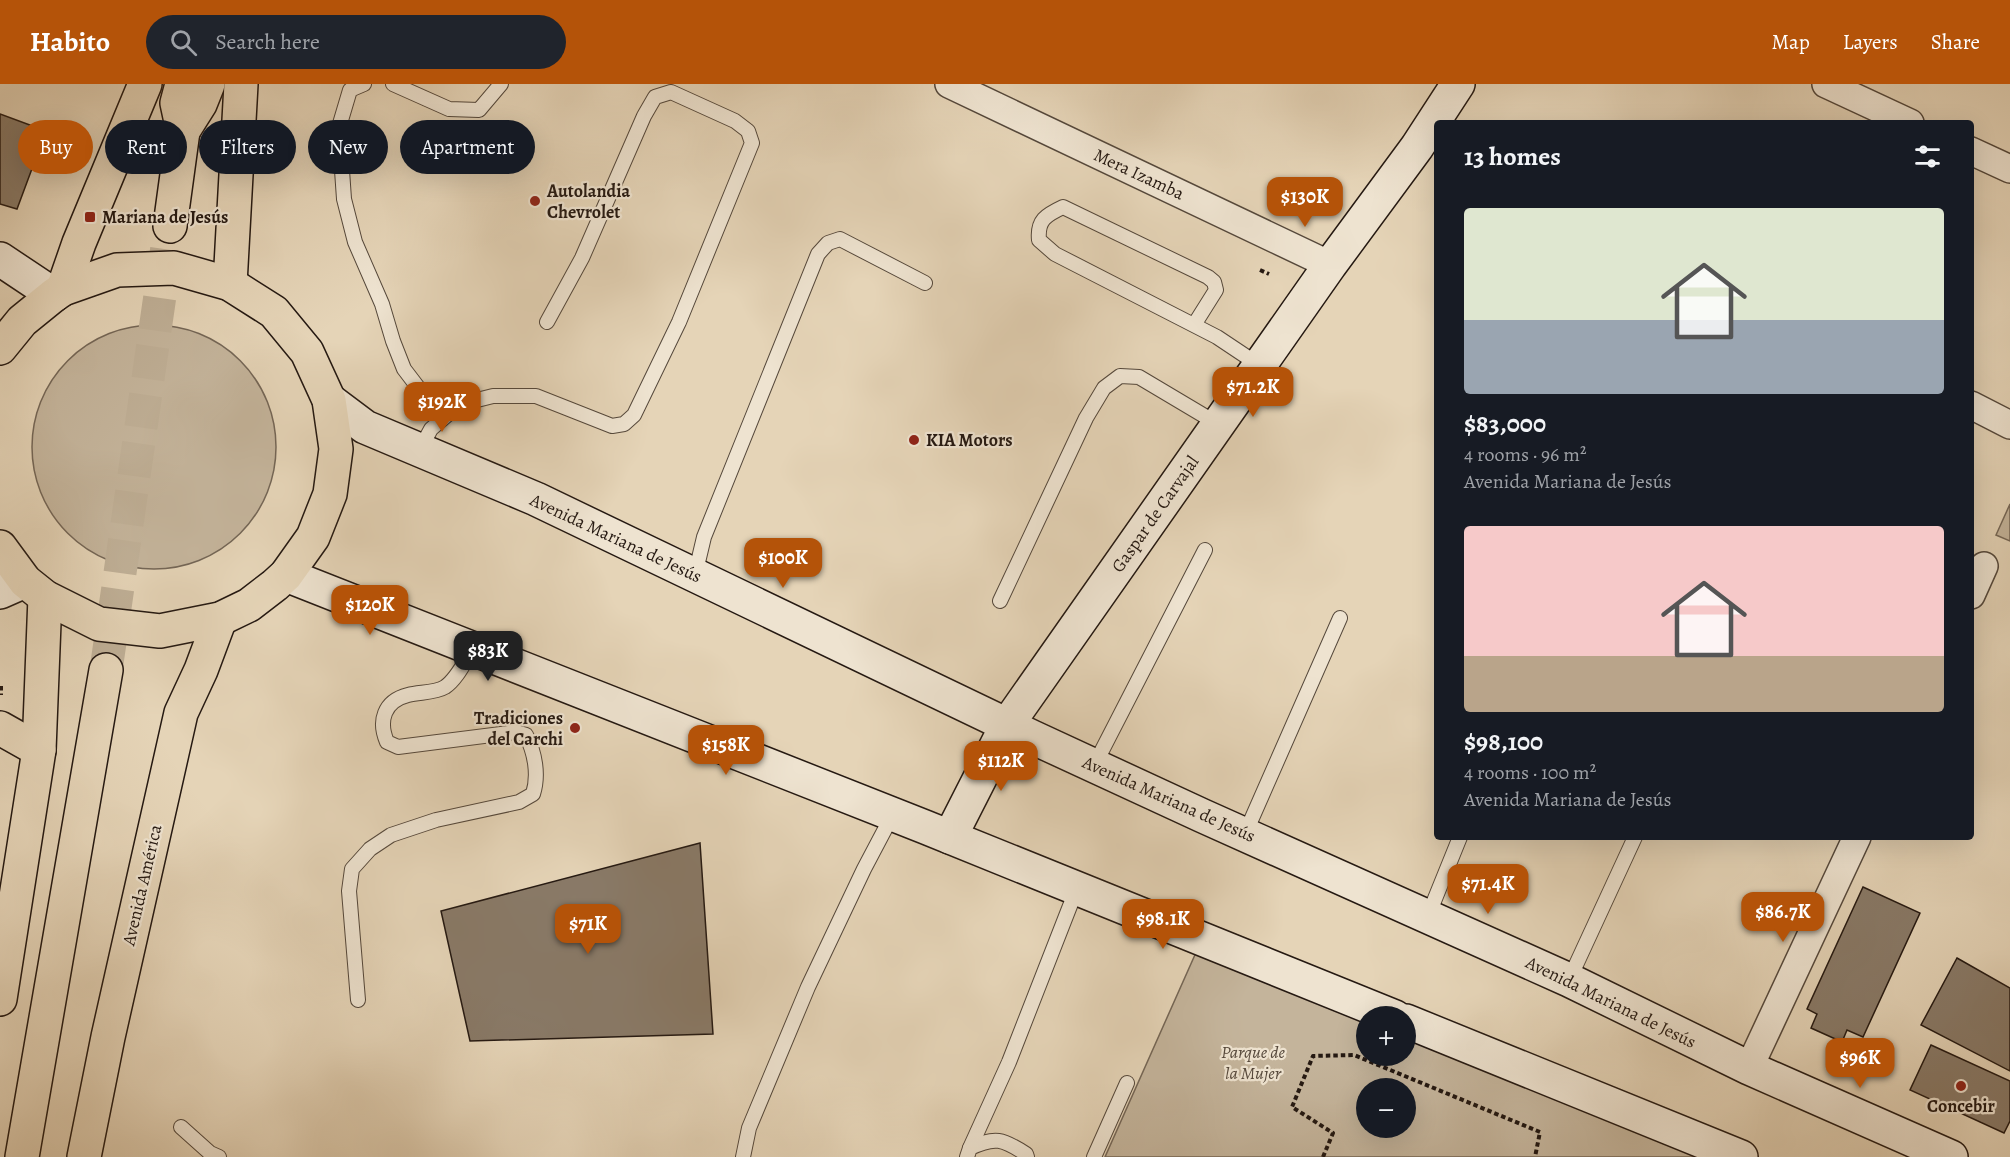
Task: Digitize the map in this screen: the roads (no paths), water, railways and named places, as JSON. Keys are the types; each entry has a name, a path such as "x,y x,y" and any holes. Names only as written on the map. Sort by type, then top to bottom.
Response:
{"main road":[{"path":"58,292 145,84"},
{"path":"181,120 177,103 182,84"},
{"path":"187,125 200,104 208,84"},
{"path":"230,284 241,84"},
{"name":"Gaspar de Carvajal","path":"1442,120 1458,84"},
{"name":"Gaspar de Carvajal","path":"950,837 1007,725 1330,264 1427,152 1434,137"},
{"path":"170,226 177,174"},
{"path":"0,259 58,292"},
{"path":"0,348 22,321 58,292 117,270 174,268 230,284 274,312 307,352 329,400 336,449 330,494 313,537 286,575 249,604 220,619 160,631 99,624 23,590"},
{"name":"Avenida Mariana de Jesús","path":"329,400 365,427 536,499 1094,766 1569,980 1749,1068 1951,1157"},
{"path":"0,547 23,590 39,750 0,999"},
{"path":"286,575 893,814 1368,1006"},
{"name":"Avenida América","path":"84,1157 108,1037 181,713 201,670 220,619"},
{"path":"22,1157 106,670"},
{"path":"0,728 39,750"},
{"path":"1416,1025 1741,1157"}],"street":[{"name":"Mera Izamba","path":"949,84 1330,264"},
{"path":"1826,84 1904,120"},
{"path":"1974,152 2010,170"},
{"path":"1974,407 2010,425"},
{"path":"1974,588 1984,566"},
{"path":"1749,1068 1856,840"}],"lane":[{"path":"184,120 193,84"},
{"path":"187,121 201,84"},
{"path":"364,84 350,90 339,128 344,200 355,242 382,304 404,369 420,390 453,410"},
{"path":"393,84 449,109 480,110 501,84"},
{"path":"419,451 431,429 453,410 473,401 493,396 536,396 612,426 624,424 634,415 679,321 752,143 748,131 735,120 671,92 655,97 644,116 582,258 547,322"},
{"path":"1194,325 1216,290 1214,282 1208,277 1063,207 1047,215 1038,228 1039,240 1055,254 1194,325 1259,365"},
{"path":"695,575 704,537 818,254 828,243 840,239 925,283"},
{"path":"1000,601 1086,418 1104,388 1120,376 1139,377 1218,424"},
{"path":"1094,766 1205,550"},
{"path":"1245,834 1340,618"},
{"path":"358,1000 349,891 352,869 370,849 391,835 436,820 519,802 533,795 537,783 531,747 526,735 516,732 398,747 387,742 382,731 384,711 406,695 444,687 452,681 473,649"},
{"path":"743,1157 749,1128 808,987 893,814"},
{"path":"1428,916 1459,840"},
{"path":"1569,980 1634,840"},
{"path":"968,1152 1010,1062 1077,888"},
{"path":"1094,1157 1127,1083"},
{"path":"181,1127 210,1153 219,1157"},
{"path":"968,1152 994,1139 1007,1142 1027,1157"}],"tunnel":[{"path":"106,670 170,226"}],"place":[{"name":"Autolandia Chevrolet","path":"535,201"},
{"name":"Mariana de Jesús","path":"90,217"},
{"name":"KIA Motors","path":"914,440"},
{"name":"Tradiciones del Carchi","path":"575,728"},
{"name":"Concebir","path":"1961,1086"}],"park label":[{"name":"Parque de la Mujer","path":"1253,1062"}]}
